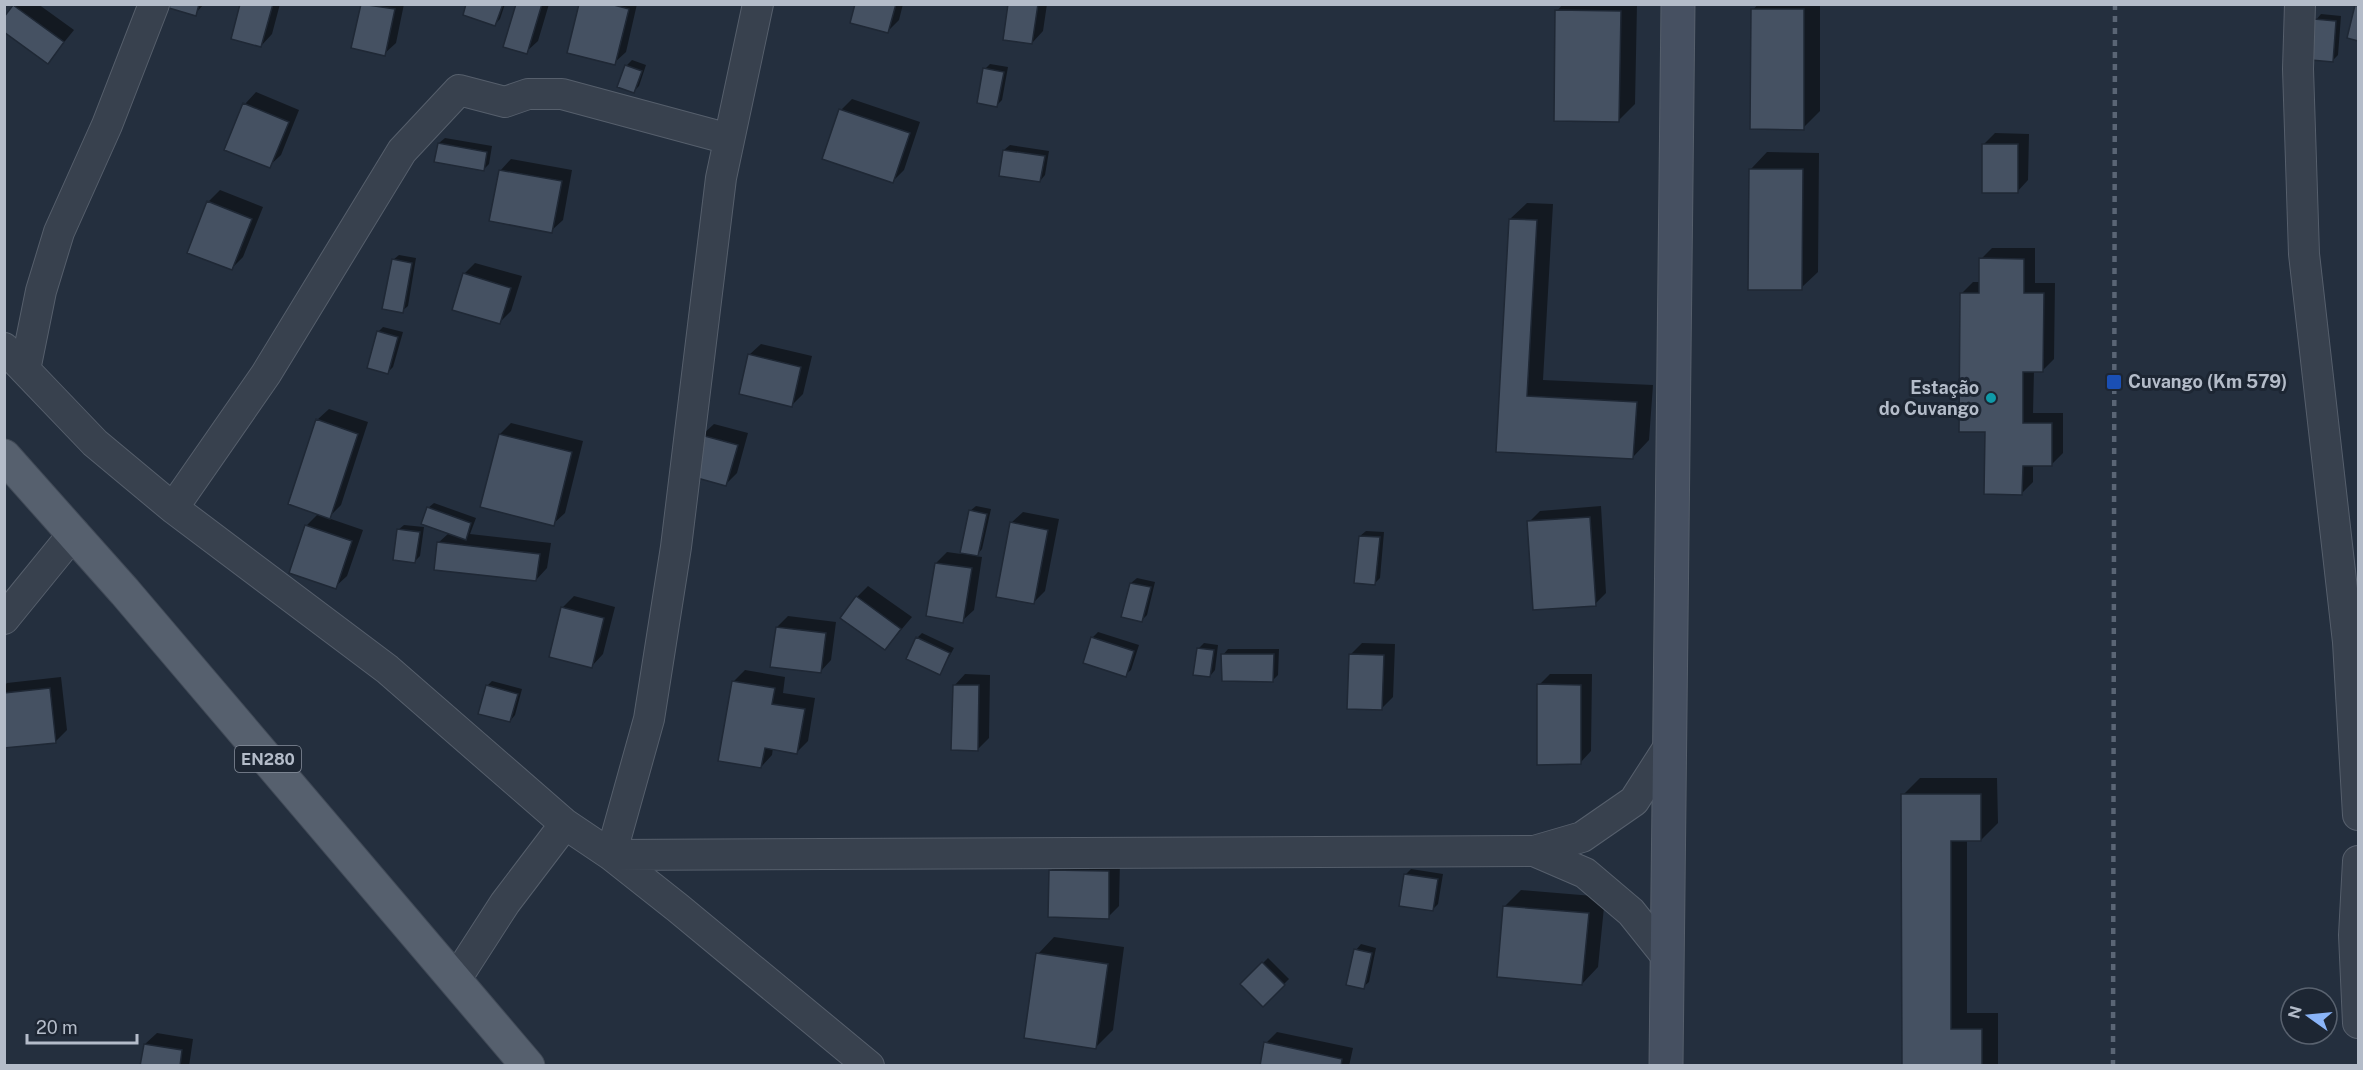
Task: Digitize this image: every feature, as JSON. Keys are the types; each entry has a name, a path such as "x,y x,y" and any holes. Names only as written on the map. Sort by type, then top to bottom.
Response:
{"main road":[{"name":"EN280","path":"4,456 74,533 528,1065"}],"street":[{"path":"25,370 40,291 59,232 107,125 154,4"},
{"path":"611,855 649,719 676,547 721,178 758,4"},
{"path":"1666,1065 1678,4"},
{"path":"2300,4 2298,80 2304,254 2348,642 2358,815"},
{"path":"173,508 266,374 402,151 459,90 505,102 528,94 562,94 729,139"},
{"path":"4,348 95,443 173,508 387,669 565,824 611,855 869,1065"},
{"path":"4,619 74,533"},
{"path":"611,855 1534,850 1582,837 1634,801 1670,745"},
{"path":"456,979 505,903 565,824"},
{"path":"1534,850 1585,873 1631,912 1667,957"},
{"path":"2358,861 2354,935 2358,1023"}],"building":[{"path":"170,4 199,4 196,16 169,8"},
{"path":"240,4 273,4 261,47 231,39"},
{"path":"361,4 395,9 385,56 351,48"},
{"path":"466,4 503,4 495,26 463,15"},
{"path":"516,4 542,4 527,54 503,47"},
{"path":"579,4 610,4 629,9 615,65 567,53"},
{"path":"855,4 896,4 888,33 850,23"},
{"path":"1008,4 1038,4 1032,44 1003,40"},
{"path":"13,5 64,42 48,64 4,32 4,17"},
{"path":"2355,5 2358,6 2358,41 2347,38"},
{"path":"1751,9 1804,9 1804,130 1750,129"},
{"path":"1555,10 1621,11 1619,122 1554,121"},
{"path":"2314,19 2336,21 2333,62 2311,60"},
{"path":"625,65 642,71 634,93 617,87"},
{"path":"983,68 1004,72 997,107 977,103"},
{"path":"243,103 289,122 270,168 224,150"},
{"path":"839,109 910,133 893,183 822,159"},
{"path":"438,143 487,152 484,171 434,162"},
{"path":"1982,144 2018,144 2018,193 1982,193"},
{"path":"1003,150 1045,156 1040,182 999,176"},
{"path":"1749,169 1803,169 1802,290 1748,290"},
{"path":"499,170 562,181 552,233 489,221"},
{"path":"207,201 252,219 232,270 187,253"},
{"path":"1509,219 1537,220 1527,396 1637,402 1633,459 1496,452"},
{"name":"Estação do Cuvango","path":"1979,258 2024,259 2024,293 2044,293 2043,372 2023,372 2023,423 2052,423 2052,466 2023,466 2022,495 1984,494 1985,432 1959,432 1960,293 1979,293"},
{"path":"392,259 412,263 403,313 382,309"},
{"path":"463,273 511,288 500,324 452,310"},
{"path":"377,331 398,337 388,374 367,368"},
{"path":"748,354 801,367 792,407 739,394"},
{"path":"316,419 358,434 330,519 288,504"},
{"path":"499,434 572,452 554,526 480,507"},
{"path":"701,435 738,445 726,486 690,476"},
{"path":"427,507 471,523 466,540 421,524"},
{"path":"969,510 987,514 978,556 960,553"},
{"path":"1590,517 1596,606 1533,610 1527,521"},
{"path":"1010,522 1048,530 1034,604 996,597"},
{"path":"305,525 352,541 336,589 289,573"},
{"path":"397,529 420,532 415,563 393,560"},
{"path":"1359,536 1380,537 1375,585 1354,583"},
{"path":"437,542 540,554 536,581 434,570"},
{"path":"935,563 972,568 963,623 926,616"},
{"path":"1130,583 1151,587 1142,622 1121,617"},
{"path":"856,596 901,629 885,650 840,618"},
{"path":"561,607 604,618 592,668 549,657"},
{"path":"776,627 826,633 821,673 770,667"},
{"path":"916,637 950,653 940,675 906,659"},
{"path":"1091,637 1134,651 1126,677 1083,663"},
{"path":"1197,648 1214,650 1210,677 1193,675"},
{"path":"1221,654 1274,654 1273,682 1222,681"},
{"path":"1349,654 1384,655 1382,710 1347,709"},
{"path":"732,681 775,688 772,704 805,709 797,754 765,748 761,768 718,761"},
{"path":"1537,684 1581,685 1581,764 1537,765"},
{"path":"486,685 518,694 510,722 478,714"},
{"path":"953,685 979,685 978,751 951,750"},
{"path":"50,688 56,743 4,748 4,693"},
{"path":"1901,794 1981,794 1981,841 1951,841 1951,1029 1982,1029 1982,1066 1902,1066"},
{"path":"1049,870 1109,871 1109,919 1048,917"},
{"path":"1404,874 1438,879 1433,911 1399,906"},
{"path":"1503,906 1589,913 1582,985 1497,977"},
{"path":"1354,949 1372,953 1364,989 1346,985"},
{"path":"1036,953 1108,964 1096,1049 1024,1038"},
{"path":"1262,962 1285,985 1263,1007 1240,984"},
{"path":"1264,1042 1342,1059 1341,1066 1260,1066"},
{"path":"144,1044 182,1050 180,1066 140,1066"}],"railway":[{"path":"2113,1066 2115,4"}],"place":[{"name":"Cuvango (Km 579)","path":"2114,382"},
{"name":"Estação do Cuvango","path":"1991,398"}]}
